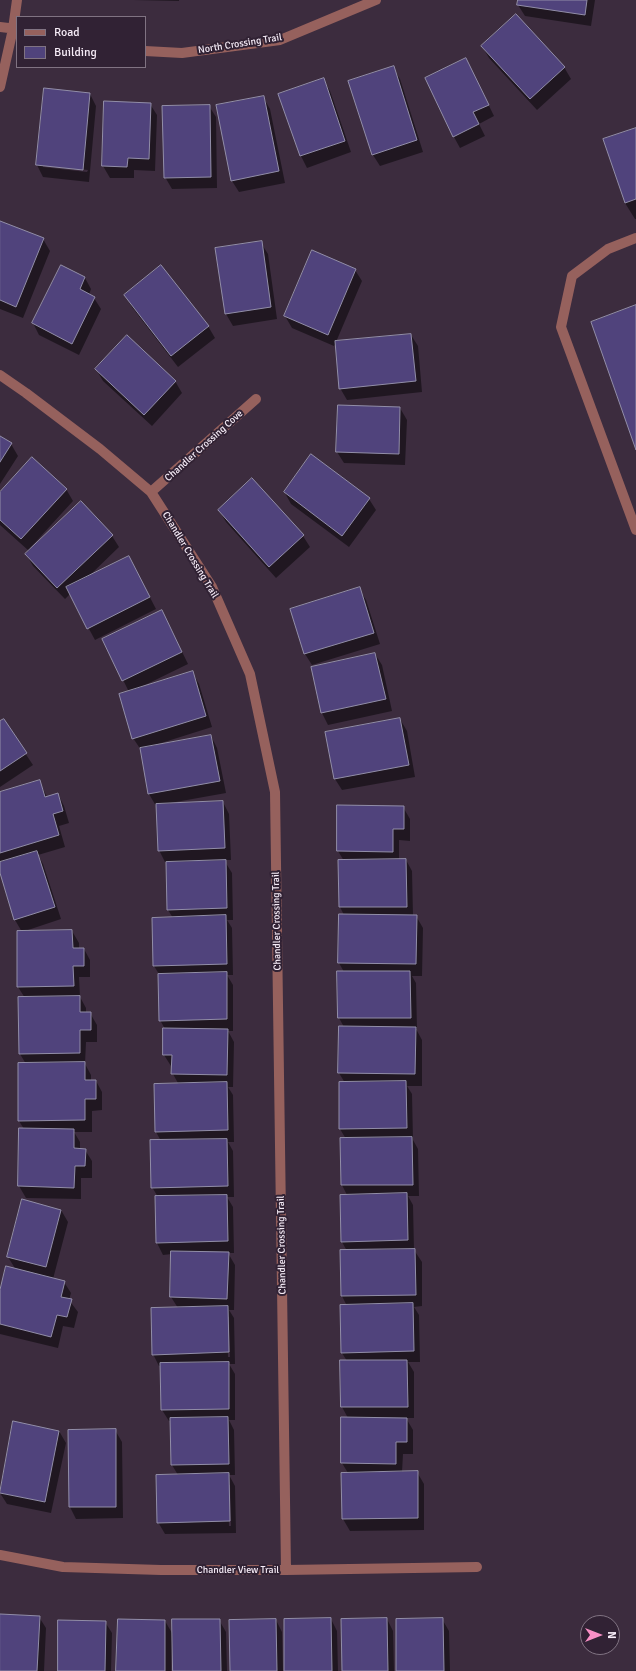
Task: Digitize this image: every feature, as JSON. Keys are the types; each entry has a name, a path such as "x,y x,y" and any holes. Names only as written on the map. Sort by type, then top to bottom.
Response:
{"street":[{"path":"0,87 15,29 17,0"},
{"name":"North Crossing Trail","path":"146,51 182,53 280,40 376,0"},
{"path":"0,27 15,29"},
{"path":"636,238 608,249 572,276 561,327 636,530"},
{"name":"Chandler Crossing Trail","path":"0,375 100,449 151,492 212,587 250,674 276,792 286,1570"},
{"name":"Chandler Crossing Cove","path":"151,492 256,399"},
{"name":"Chandler View Trail","path":"0,1555 64,1567 286,1570 476,1567"}],"building":[{"path":"518,0 587,0 585,15 517,5"},
{"path":"516,14 565,67 530,99 481,46"},
{"path":"466,58 489,105 473,112 479,124 453,137 425,78"},
{"path":"394,66 417,140 372,155 348,81"},
{"path":"324,78 345,141 300,156 278,94"},
{"path":"44,88 90,93 83,170 36,165"},
{"path":"264,96 279,171 231,181 216,105"},
{"path":"104,101 151,103 149,159 128,158 127,167 102,166"},
{"path":"210,105 211,177 164,178 162,106"},
{"path":"636,128 636,199 625,203 603,139"},
{"path":"0,221 44,238 16,307 0,300"},
{"path":"262,241 271,307 225,314 215,248"},
{"path":"312,250 356,269 328,335 284,316"},
{"path":"61,265 85,277 80,289 95,297 72,344 32,323"},
{"path":"161,265 209,326 171,356 124,295"},
{"path":"636,305 636,450 591,322"},
{"path":"411,334 416,381 339,389 335,341"},
{"path":"127,335 176,381 144,415 95,369"},
{"path":"338,405 400,407 399,454 336,452"},
{"path":"0,436 12,443 0,462"},
{"path":"311,454 370,498 342,536 284,492"},
{"path":"32,457 67,489 21,539 0,520 0,492"},
{"path":"252,478 304,535 269,567 218,510"},
{"path":"81,501 113,535 57,588 25,554"},
{"path":"129,556 150,597 87,629 66,587"},
{"path":"360,587 374,633 304,654 290,609"},
{"path":"162,610 182,652 122,681 102,639"},
{"path":"375,653 386,699 321,713 311,667"},
{"path":"193,671 206,716 132,739 119,694"},
{"path":"400,718 409,765 334,779 325,732"},
{"path":"4,719 27,753 0,771 0,721"},
{"path":"211,735 220,781 148,794 140,748"},
{"path":"40,780 45,797 58,793 63,811 53,814 59,835 0,853 0,792"},
{"path":"223,801 225,848 158,851 156,804"},
{"path":"337,805 404,806 404,829 393,829 393,852 337,851"},
{"path":"37,851 55,907 14,920 0,873 0,862"},
{"path":"406,859 407,907 339,907 338,860"},
{"path":"226,860 227,908 167,910 166,862"},
{"path":"339,914 417,915 416,964 338,963"},
{"path":"226,915 227,964 153,966 152,918"},
{"path":"72,930 73,948 84,948 84,966 73,966 74,986 17,987 17,931"},
{"path":"337,971 410,971 411,1018 338,1018"},
{"path":"227,972 227,1019 159,1021 158,974"},
{"path":"80,996 80,1012 91,1012 91,1030 80,1030 80,1053 19,1054 18,997"},
{"path":"339,1026 416,1027 415,1074 338,1073"},
{"path":"163,1028 228,1029 227,1075 171,1074 172,1055 163,1055"},
{"path":"85,1062 85,1080 96,1080 96,1099 85,1099 85,1120 18,1121 18,1063"},
{"path":"406,1081 407,1128 339,1129 339,1082"},
{"path":"227,1082 228,1130 155,1132 154,1084"},
{"path":"19,1128 74,1129 74,1148 86,1149 85,1166 75,1166 74,1188 18,1186"},
{"path":"412,1137 413,1185 341,1185 340,1138"},
{"path":"227,1139 228,1186 151,1188 150,1140"},
{"path":"407,1193 408,1240 341,1242 340,1195"},
{"path":"227,1195 228,1241 156,1243 155,1196"},
{"path":"22,1199 61,1210 46,1267 7,1257"},
{"path":"415,1249 416,1295 341,1296 340,1250"},
{"path":"171,1251 229,1252 227,1299 170,1297"},
{"path":"6,1266 65,1281 61,1297 72,1299 67,1317 57,1315 51,1337 0,1324 0,1290"},
{"path":"413,1303 414,1351 341,1353 340,1305"},
{"path":"228,1306 229,1352 152,1355 151,1308"},
{"path":"340,1360 407,1360 408,1407 341,1407"},
{"path":"229,1362 229,1409 161,1410 160,1363"},
{"path":"228,1417 229,1464 171,1465 170,1418"},
{"path":"341,1417 407,1418 407,1442 396,1442 396,1464 341,1463"},
{"path":"13,1421 59,1431 45,1502 0,1493"},
{"path":"116,1429 116,1507 69,1507 68,1430"},
{"path":"418,1471 418,1518 342,1519 341,1473"},
{"path":"229,1473 230,1521 157,1523 156,1475"},
{"path":"0,1614 40,1616 37,1671 0,1671"},
{"path":"331,1618 332,1671 284,1671 284,1619"},
{"path":"387,1618 388,1671 342,1671 341,1619"},
{"path":"443,1618 444,1671 396,1671 396,1619"},
{"path":"118,1619 165,1620 165,1671 116,1671"},
{"path":"172,1619 220,1619 221,1671 173,1671"},
{"path":"276,1619 277,1671 230,1671 229,1620"},
{"path":"58,1620 106,1621 105,1671 58,1671"}]}
